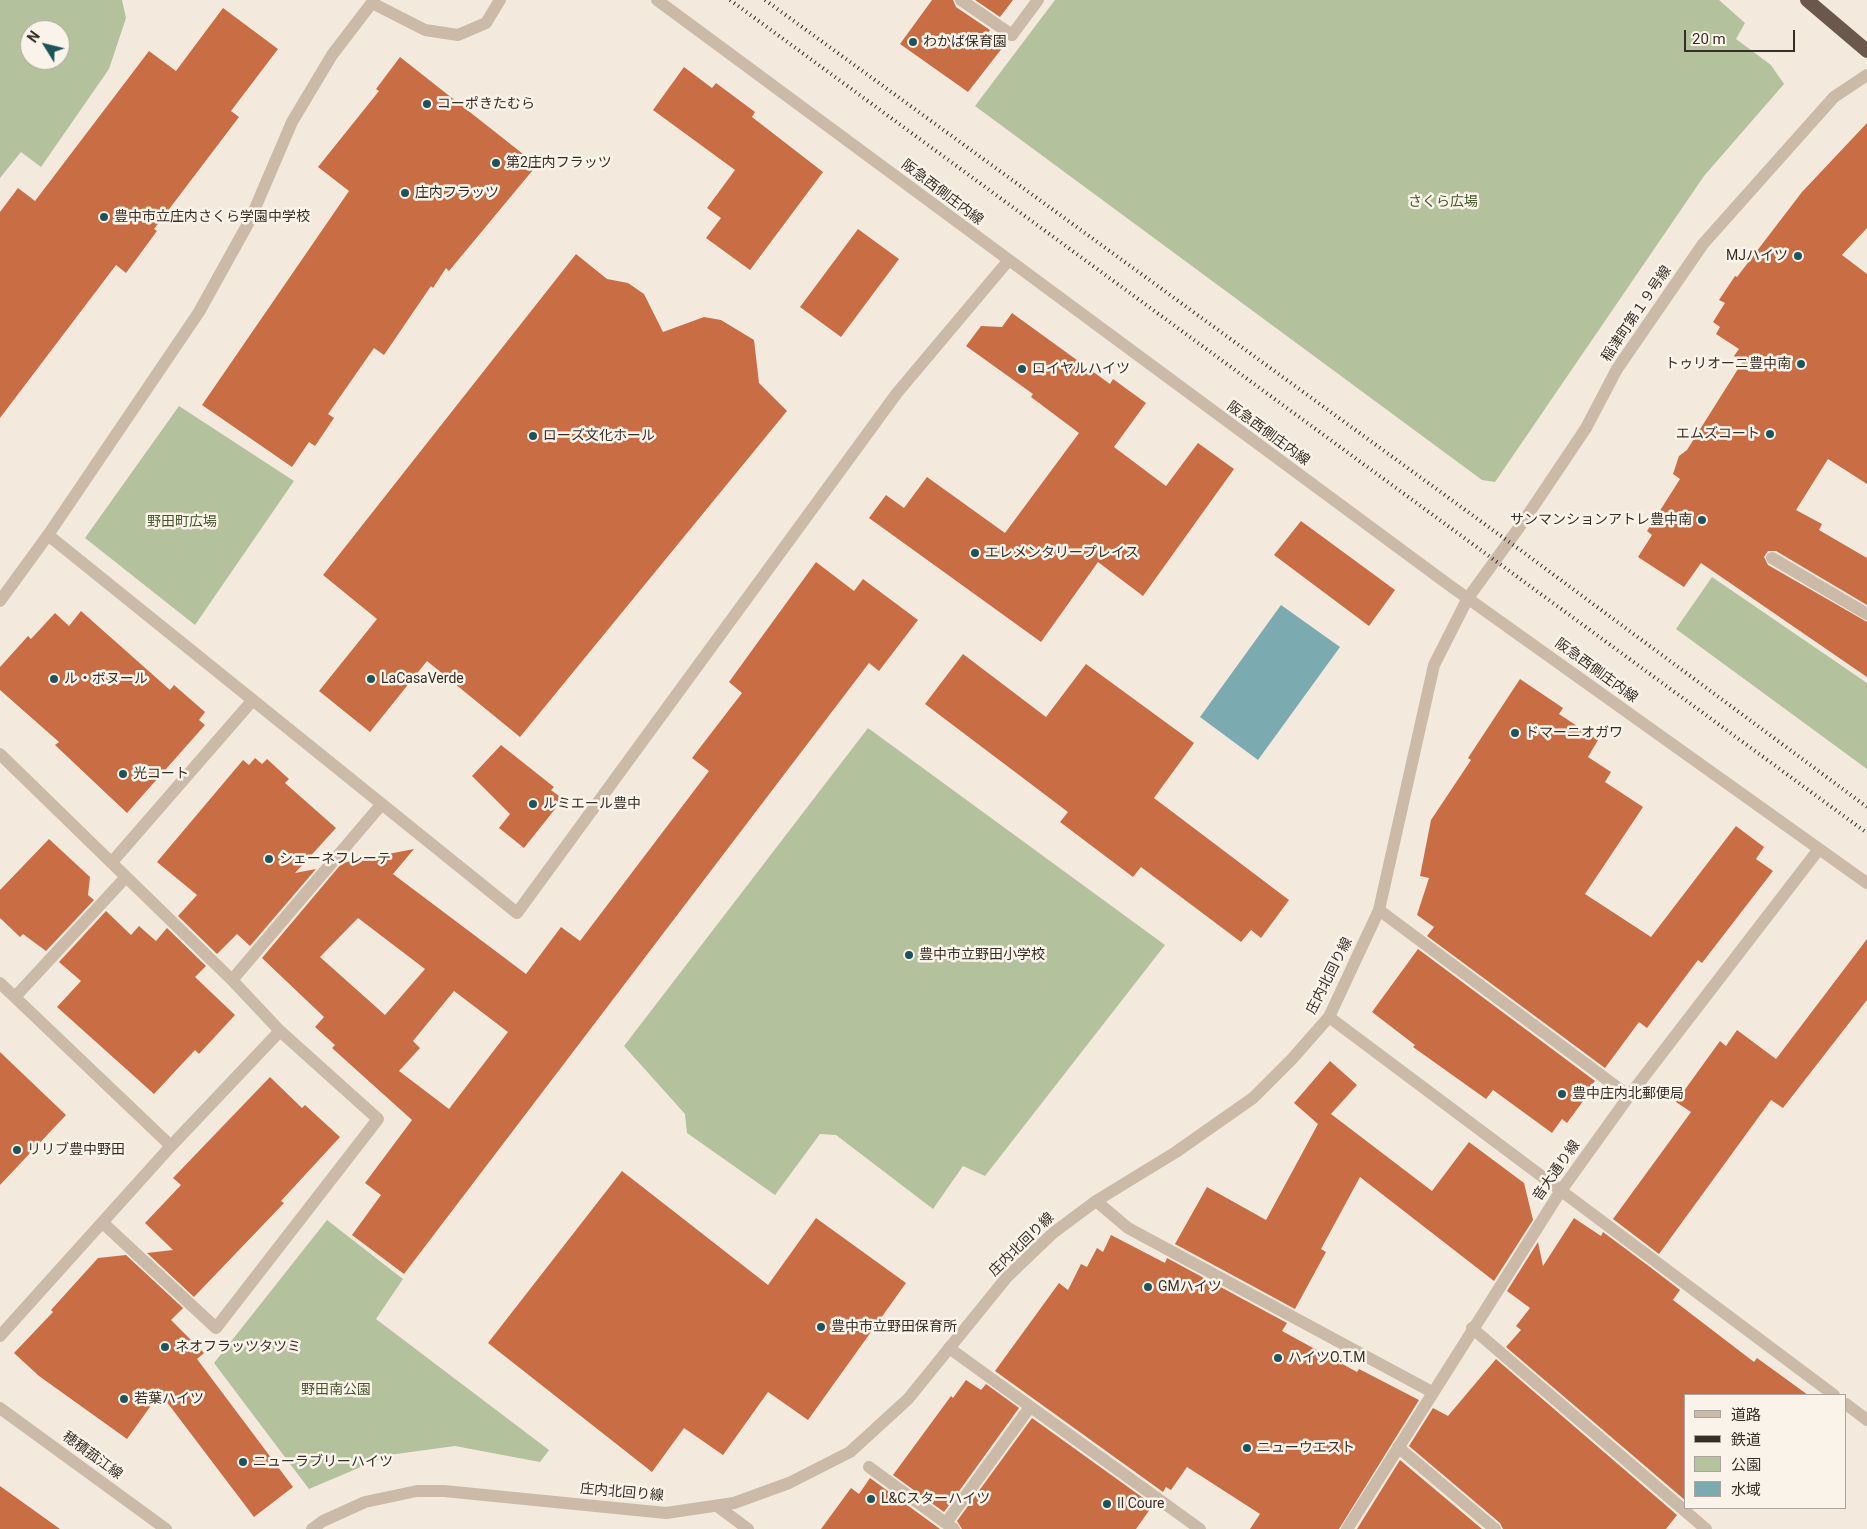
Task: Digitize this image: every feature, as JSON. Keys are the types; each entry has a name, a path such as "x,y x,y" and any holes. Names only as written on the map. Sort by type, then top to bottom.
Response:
{"highway":[{"path":"1808,0 1867,51"}],"street":[{"path":"0,601 48,535 199,312 250,220 292,122 332,55 373,2 425,30 458,35 486,23 500,0"},
{"name":"阪急西側庄内線","path":"657,0 1008,261 1468,598 1867,883"},
{"path":"961,0 1012,35 1038,0"},
{"name":"稲津町第１９号線","path":"1468,598 1523,522 1586,428 1617,369 1703,244 1834,97 1867,75"},
{"path":"48,535 517,913 897,393 1008,261"},
{"path":"1772,558 1867,614"},
{"name":"庄内北回り線","path":"312,1529 323,1521 364,1502 417,1491 444,1491 666,1513 734,1504 789,1483 850,1452 908,1399 1007,1277 1053,1233 1096,1200 1176,1152 1253,1098 1292,1059 1329,1017 1379,910 1434,665 1468,598"},
{"path":"112,862 252,701"},
{"path":"0,754 232,980 280,1031 378,1119 216,1328 103,1222"},
{"path":"232,980 381,805"},
{"name":"音大通り線","path":"1347,1529 1472,1328 1560,1192 1629,1096 1819,849"},
{"path":"15,997 126,877"},
{"path":"1379,910 1629,1096"},
{"path":"0,983 171,1146"},
{"path":"1329,1017 1560,1192 1833,1394"},
{"path":"0,1336 171,1146 280,1031"},
{"path":"1096,1200 1128,1228 1432,1392"},
{"path":"1472,1328 1706,1529"},
{"path":"949,1348 1200,1529"},
{"path":"1847,1405 1867,1420"},
{"path":"869,1466 950,1526 1030,1407"},
{"name":"穂積菰江線","path":"0,1408 166,1529"},
{"path":"1398,1447 1495,1529"},
{"path":"717,1506 748,1529"}],"green space":[{"path":"0,0 122,0 126,18 109,69 41,167 21,152 0,178"},
{"name":"さくら広場","path":"1055,0 1719,0 1745,23 1736,39 1771,65 1784,84 1704,176 1495,482 1482,480 975,106"},
{"name":"野田町広場","path":"179,406 294,481 195,625 85,538"},
{"path":"1712,577 1867,683 1867,769 1676,629"},
{"path":"868,728 1165,945 985,1176 963,1166 933,1209 836,1135 820,1134 775,1195 687,1133 685,1114 624,1046"},
{"name":"野田南公園","path":"327,1220 403,1279 376,1319 549,1450 540,1462 455,1446 389,1455 309,1489 214,1363"}],"water":[{"path":"1281,605 1340,647 1258,760 1200,717"}],"building":[{"path":"932,0 953,0 956,7 990,30 987,34 1003,47 968,92 900,44"},
{"path":"975,0 1013,0 1000,17"},
{"path":"223,8 278,49 231,111 239,117 154,229 157,231 126,273 116,265 0,418 0,212 18,188 35,201 149,51 176,71"},
{"path":"400,57 537,165 449,271 446,268 433,288 431,286 384,355 374,348 328,414 334,418 315,446 309,442 292,467 202,405 349,191 318,167 379,91 376,89"},
{"path":"684,67 712,88 716,83 755,112 752,117 823,172 750,270 706,238 721,218 707,208 735,170 653,110"},
{"path":"1867,123 1867,228 1842,255 1867,274 1867,484 1828,459 1796,510 1822,524 1819,530 1867,558 1867,605 1776,551 1768,551 1764,557 1768,565 1867,622 1867,677 1701,563 1684,587 1638,557 1652,535 1647,531 1680,479 1673,474 1679,456 1687,450 1743,361 1734,356 1739,349 1716,334 1720,327 1713,322 1725,303 1719,300 1735,276 1737,277 1802,192"},
{"path":"858,229 899,259 841,337 800,307"},
{"path":"576,254 607,279 628,283 644,294 663,332 704,317 721,320 754,340 759,383 787,411 520,737 427,661 370,732 319,691 377,619 323,575"},
{"path":"1012,313 1110,384 1113,379 1146,403 1114,447 1166,486 1198,443 1234,469 1143,596 1098,562 1041,642 869,518 886,495 904,508 927,477 1005,533 1079,433 1031,397 1033,394 966,346 981,326 1002,327"},
{"path":"1301,521 1395,590 1369,626 1274,555"},
{"path":"816,562 854,591 863,579 918,620 879,671 869,663 404,1274 352,1235 381,1195 365,1183 412,1120 332,1048 335,1045 315,1027 324,1017 262,958 342,863 414,849 393,874 526,974 561,927 580,941 709,771 692,758 742,693 729,682","holes":["358,918 425,969 385,1015 320,957","454,991 508,1032 449,1109 399,1071 420,1048 413,1041"]},
{"path":"81,611 170,690 174,685 205,712 199,720 205,725 127,813 55,745 59,742 0,690 0,667 28,636 31,639 55,613 69,626"},
{"path":"963,654 1046,717 1086,664 1194,743 1154,798 1289,900 1261,938 1251,930 1241,942 1141,867 1133,877 1060,822 1068,812 925,704"},
{"path":"1520,679 1563,708 1559,714 1598,740 1588,757 1611,772 1605,782 1643,807 1585,894 1651,937 1736,826 1764,847 1756,859 1773,871 1702,963 1698,960 1647,1028 1639,1022 1605,1068 1427,936 1434,927 1417,915 1429,878 1420,876 1431,820 1471,760 1468,758"},
{"name":"ルミエール豊中","path":"501,745 554,787 551,790 563,799 524,848 499,828 510,814 472,776"},
{"path":"255,758 262,764 267,759 289,779 285,783 336,828 295,873 316,869 250,946 237,934 217,954 178,916 197,895 157,862 243,760 249,765"},
{"path":"49,839 90,877 88,895 94,900 46,951 23,934 20,937 0,918 0,890"},
{"path":"106,911 131,935 139,926 156,941 167,928 206,966 195,977 235,1015 199,1054 195,1050 154,1094 57,1007 81,981 59,962"},
{"path":"1867,939 1867,1000 1783,1108 1771,1100 1659,1254 1613,1219 1691,1112 1676,1102 1720,1041 1726,1046 1737,1030 1776,1059"},
{"path":"1418,949 1595,1081 1587,1091 1589,1093 1567,1123 1562,1119 1552,1133 1493,1090 1486,1099 1413,1047 1415,1045 1372,1012"},
{"name":"リリブ豊中野田","path":"0,1052 66,1115 0,1185"},
{"path":"1330,1061 1357,1085 1331,1114 1432,1191 1469,1142 1524,1183 1533,1220 1494,1281 1360,1177 1321,1249 1326,1252 1295,1309 1175,1244 1207,1187 1266,1220 1318,1124 1294,1103"},
{"path":"270,1077 302,1108 305,1105 340,1137 281,1201 284,1203 194,1297 147,1253 173,1250 145,1223 181,1185 173,1178"},
{"path":"622,1171 768,1285 816,1218 906,1283 808,1420 768,1392 723,1455 684,1428 652,1472 488,1343"},
{"path":"1574,1218 1601,1236 1603,1232 1680,1290 1673,1300 1754,1362 1757,1358 1807,1394 1684,1394 1684,1499 1506,1347 1521,1330 1516,1326 1530,1308 1507,1291 1538,1242 1543,1266"},
{"path":"1111,1235 1165,1263 1167,1258 1287,1323 1282,1331 1357,1372 1359,1369 1419,1400 1339,1529 1250,1529 1260,1514 1187,1467 1171,1490 1166,1487 1163,1492 995,1371 1059,1283 1068,1290 1081,1264 1087,1267 1097,1248 1103,1252"},
{"path":"126,1255 183,1308 171,1320 204,1353 197,1359 293,1487 254,1517 160,1393 127,1439 39,1376 14,1353 53,1312 51,1310 98,1258"},
{"path":"1496,1359 1677,1515 1666,1529 1503,1529 1500,1523 1409,1446 1433,1408 1448,1416"},
{"path":"966,1380 981,1390 986,1384 1019,1408 944,1512 893,1475 951,1396 953,1398"},
{"path":"1032,1418 1153,1505 1136,1529 962,1529 957,1521"},
{"path":"1400,1460 1482,1529 1357,1529"},
{"name":"L&Cスターハイツ","path":"870,1478 940,1529 821,1529 851,1488 859,1494"},
{"path":"0,1486 60,1529 0,1529"}],"railway":[{"path":"730,0 1867,833"},
{"path":"765,0 1523,552 1867,807"}],"place":[{"name":"わかば保育園","path":"913,42"},
{"name":"コーポきたむら","path":"427,104"},
{"name":"第2庄内フラッツ","path":"496,163"},
{"name":"庄内フラッツ","path":"405,193"},
{"name":"豊中市立庄内さくら学園中学校","path":"104,217"},
{"name":"MJハイツ","path":"1798,256"},
{"name":"トゥリオーニ豊中南","path":"1801,364"},
{"name":"ロイヤルハイツ","path":"1022,369"},
{"name":"エムズコート","path":"1770,434"},
{"name":"ローズ文化ホール","path":"533,436"},
{"name":"サンマンションアトレ豊中南","path":"1702,520"},
{"name":"エレメンタリープレイス","path":"975,553"},
{"name":"ル・ボヌール","path":"54,679"},
{"name":"LaCasaVerde","path":"371,679"},
{"name":"ドマーニオガワ","path":"1515,733"},
{"name":"光コート","path":"123,774"},
{"name":"ルミエール豊中","path":"533,804"},
{"name":"シェーネフレーテ","path":"269,859"},
{"name":"豊中市立野田小学校","path":"909,955"},
{"name":"豊中庄内北郵便局","path":"1562,1094"},
{"name":"リリブ豊中野田","path":"17,1150"},
{"name":"GMハイツ","path":"1148,1287"},
{"name":"豊中市立野田保育所","path":"821,1327"},
{"name":"ネオフラッツタツミ","path":"165,1347"},
{"name":"ハイツO.T.M","path":"1278,1358"},
{"name":"若葉ハイツ","path":"124,1399"},
{"name":"ニューウエスト","path":"1247,1448"},
{"name":"ニューラブリーハイツ","path":"243,1462"},
{"name":"L&Cスターハイツ","path":"871,1499"},
{"name":"Il Coure","path":"1107,1504"}]}
